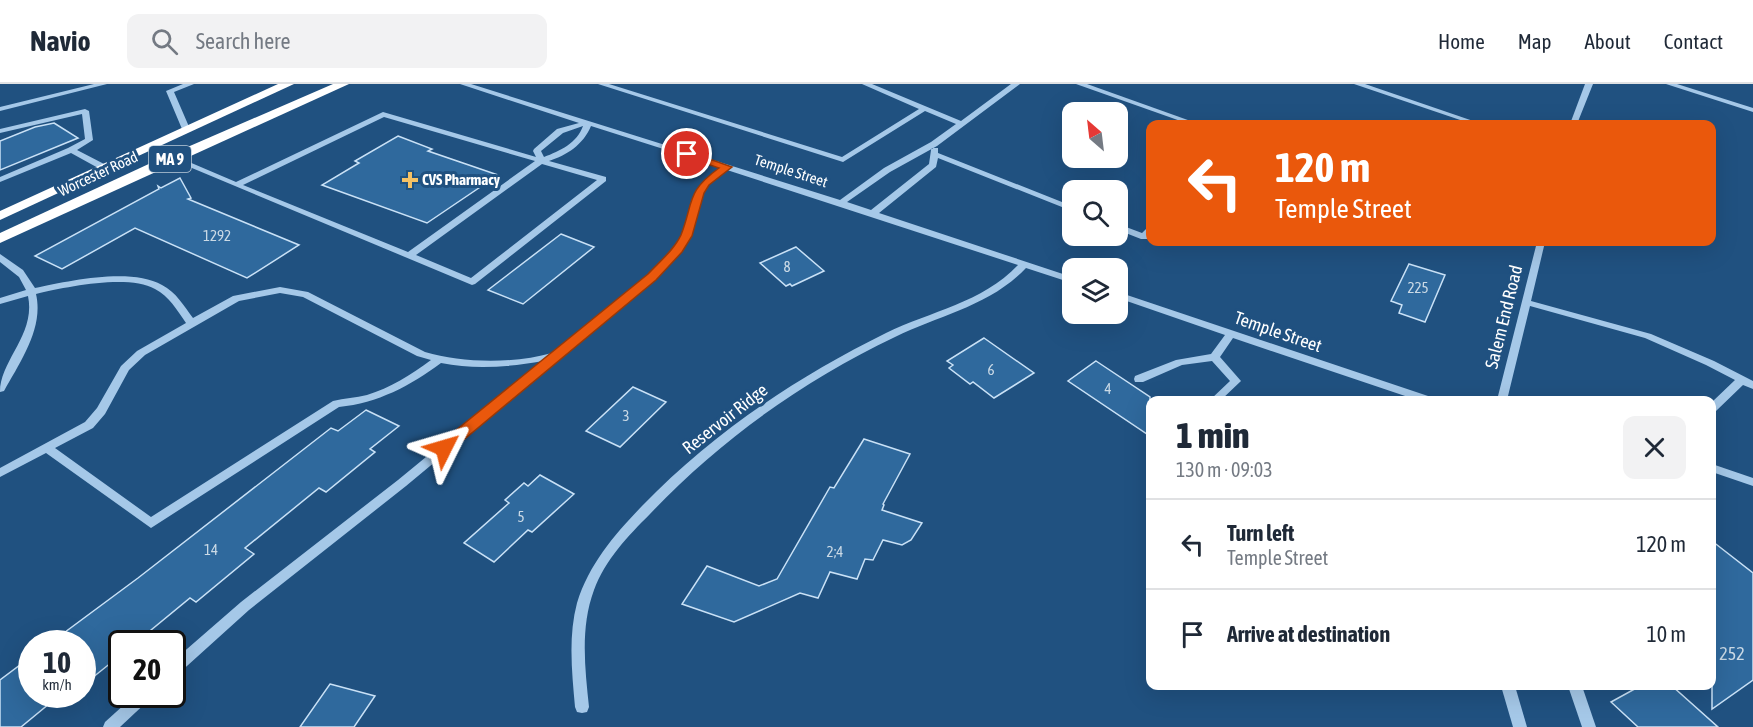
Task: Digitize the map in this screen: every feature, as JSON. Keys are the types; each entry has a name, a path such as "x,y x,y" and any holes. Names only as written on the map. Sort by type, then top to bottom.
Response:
{"highway":[{"name":"Worcester Road","path":"0,216 288,84"},
{"name":"Worcester Road","path":"0,238 172,158 343,84"}],"street":[{"path":"0,109 103,84"},
{"path":"186,129 170,91 190,84"},
{"name":"Temple Street","path":"464,84 841,203 1062,277"},
{"path":"602,84 843,160 925,108"},
{"path":"866,84 962,124"},
{"path":"841,203 887,170 934,144 1016,84"},
{"path":"1080,84 1184,120"},
{"path":"1358,84 1466,120"},
{"path":"1575,120 1589,84"},
{"path":"1670,84 1753,110"},
{"path":"0,131 85,111 88,140 71,150 0,180"},
{"path":"172,158 472,282 603,179 383,114 238,184"},
{"path":"409,256 542,160 557,156 583,136 587,131 588,122 560,131 537,151 542,160"},
{"path":"872,214 933,165 936,155 934,144"},
{"path":"71,150 104,167"},
{"path":"936,155 1062,205"},
{"path":"186,659 245,606 402,483 666,263 686,236 699,193 705,183 726,167"},
{"path":"1128,231 1144,237 1146,235"},
{"name":"Salem End Road","path":"1503,396 1540,246"},
{"path":"0,257 24,276 33,308 25,345 0,387"},
{"name":"Reservoir Ridge","path":"582,707 578,644 580,617 588,590 601,564 648,506 714,445 780,397 857,352 926,319 985,295 1015,276 1024,264"},
{"path":"0,301 86,282 136,282 156,285 169,294 191,322"},
{"path":"0,473 48,449 89,424 101,411 125,368 132,360 191,322 236,298 265,291 292,292 318,300 421,354 438,360 485,365 555,356"},
{"name":"Temple Street","path":"1128,298 1415,396"},
{"path":"1525,302 1648,336 1753,385"},
{"path":"1139,379 1180,362 1215,357 1231,334"},
{"path":"1215,357 1236,381 1219,396"},
{"path":"48,449 151,523 337,404 373,399 399,388 438,360"},
{"path":"1716,404 1742,380"},
{"path":"0,462 18,462"},
{"path":"1716,469 1753,482"},
{"path":"1509,690 1520,727"},
{"path":"1576,690 1589,727"},
{"path":"110,727 131,708"}],"building":[{"path":"54,123 78,138 0,170 0,141 35,127"},
{"name":"CVS Pharmacy","path":"398,136 432,149 428,151 498,175 427,223 322,185 359,163 355,161"},
{"path":"180,178 191,198 188,199 299,245 247,278 135,228 62,269 35,256 159,189 158,186 161,188"},
{"path":"561,234 594,247 523,304 488,290"},
{"path":"796,247 824,271 792,286 790,284 786,286 760,263"},
{"path":"1409,264 1445,275 1425,322 1399,313 1402,305 1391,301"},
{"path":"984,338 1034,373 994,398 949,368 953,365 947,361"},
{"path":"1096,361 1148,396 1146,396 1146,433 1068,381"},
{"path":"633,387 666,402 620,447 586,431"},
{"path":"366,410 399,426 370,449 375,452 326,492 319,488 245,548 254,554 196,602 190,598 151,630 108,630 108,665 96,675 96,630 68,630 331,428 338,431"},
{"path":"864,439 910,454 882,510 922,523 911,540 902,545 883,540 873,560 865,559 857,579 830,572 818,598 800,593 734,622 682,604 707,566 759,586 777,579 830,487 834,488"},
{"path":"540,475 574,494 532,532 528,530 494,562 464,543 509,503 505,500 524,483 528,486"},
{"path":"1716,544 1753,573 1753,680 1712,709 1712,690 1716,690"},
{"path":"18,666 18,708 44,708 21,727 0,727 0,680"},
{"path":"330,684 375,696 354,727 300,727"},
{"path":"1633,690 1676,690 1718,727 1638,727 1611,702"}],"place":[{"name":"CVS Pharmacy","path":"410,180"}],"route":[{"path":"444,448 652,277 678,249 686,236 699,193 705,183 726,167 687,154"}]}
